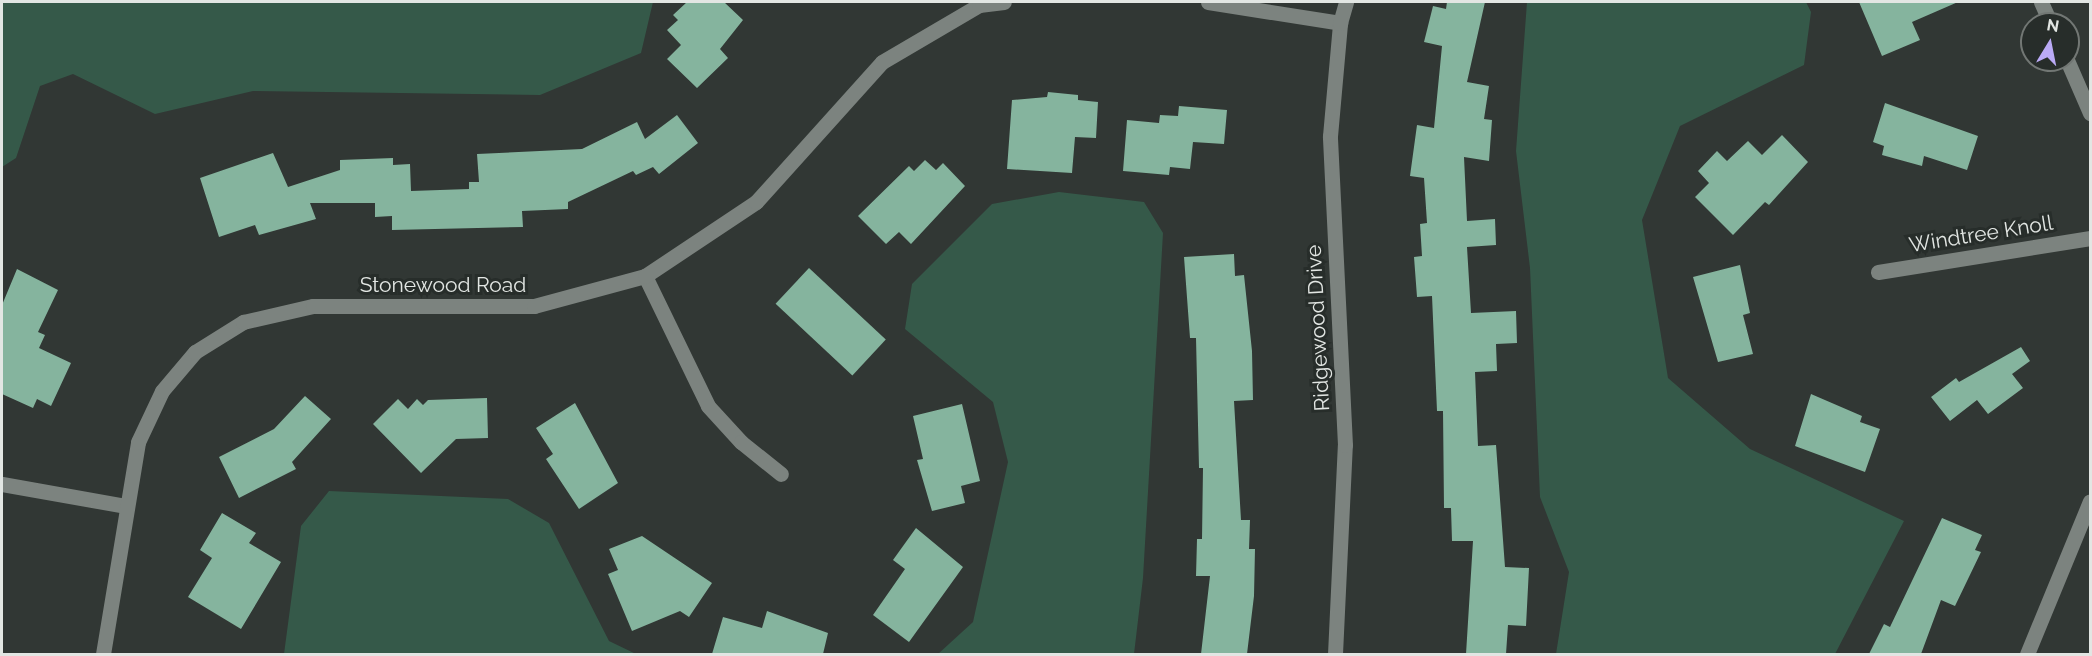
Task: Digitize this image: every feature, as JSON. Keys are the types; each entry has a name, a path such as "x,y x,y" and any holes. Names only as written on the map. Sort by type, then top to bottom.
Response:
{"street":[{"name":"Stonewood Road","path":"104,654 125,506 138,441 162,391 195,352 243,322 313,306 534,306 645,276 756,202 882,62 979,5 1005,2"},
{"path":"1208,2 1340,23"},
{"name":"Ridgewood Drive","path":"1335,654 1345,445 1330,136 1340,23 1346,2"},
{"path":"2072,72 2091,113"},
{"name":"Windtree Knoll","path":"1878,272 2091,238"},
{"path":"645,276 708,405 741,442 781,474"},
{"path":"2,484 125,506"},
{"path":"2026,654 2091,501"}],"green space":[{"path":"2,2 653,2 641,53 540,95 253,91 155,114 73,74 40,86 16,158 2,167"},
{"path":"1527,2 1806,2 1811,12 1804,65 1680,126 1642,220 1668,378 1750,449 1904,521 1835,654 1556,654 1569,572 1540,497 1530,268 1516,151"},
{"path":"1059,192 1144,202 1163,233 1143,578 1134,654 938,654 973,622 1008,462 993,402 905,329 912,284 992,204"},
{"path":"329,491 508,499 549,523 609,641 636,654 284,654 301,526"}],"building":[{"path":"687,2 724,2 743,20 720,49 728,58 697,88 667,59 681,45 667,30 678,20 673,15"},
{"path":"1447,2 1485,2 1467,82 1489,86 1484,119 1492,120 1489,161 1464,157 1467,221 1495,219 1496,245 1467,247 1471,313 1516,311 1517,343 1496,344 1497,371 1475,372 1478,446 1496,445 1505,567 1529,568 1526,626 1508,625 1506,654 1466,654 1473,541 1452,541 1451,508 1444,508 1443,411 1437,411 1432,296 1417,297 1414,257 1422,256 1420,224 1427,223 1424,178 1410,176 1417,125 1434,128 1442,46 1424,42 1433,6 1446,9"},
{"path":"1859,2 1958,2 1912,22 1920,40 1882,56"},
{"path":"1048,92 1078,95 1078,100 1098,102 1096,138 1075,137 1072,173 1007,169 1012,100 1047,97"},
{"path":"1885,103 1978,136 1967,170 1924,156 1922,166 1882,155 1884,146 1873,142"},
{"path":"1179,106 1227,110 1224,144 1193,142 1190,169 1170,167 1169,175 1123,171 1127,120 1159,123 1160,115 1178,116"},
{"path":"677,115 698,143 659,174 653,167 636,175 633,171 568,202 568,209 522,211 523,227 392,230 392,216 375,217 375,203 310,203 316,219 259,235 255,225 219,237 200,178 273,153 288,187 340,170 340,160 393,158 393,165 410,164 411,191 469,189 469,182 479,182 477,154 582,149 637,122 645,139"},
{"path":"1782,135 1808,162 1769,205 1765,202 1733,235 1695,197 1709,183 1698,171 1717,151 1727,161 1748,141 1762,155"},
{"path":"925,160 936,170 943,163 965,186 911,244 899,232 886,244 858,216 909,166 914,171"},
{"path":"1234,254 1235,276 1244,275 1252,351 1253,400 1234,401 1241,520 1250,520 1249,549 1255,549 1254,596 1247,654 1201,654 1210,576 1196,576 1197,539 1202,539 1203,468 1199,468 1196,338 1190,338 1184,257"},
{"path":"1740,265 1750,313 1743,315 1753,354 1718,362 1693,277"},
{"path":"809,268 886,340 852,375 776,304"},
{"path":"17,269 58,290 38,332 45,335 39,348 71,363 51,406 37,399 33,408 2,394 2,305"},
{"path":"2021,347 2030,361 2012,374 2023,388 1988,414 1977,400 1950,421 1931,397 1956,378 1959,382"},
{"path":"1811,394 1862,416 1860,422 1880,429 1865,472 1795,446"},
{"path":"305,396 331,419 292,462 296,469 239,498 219,457 274,429"},
{"path":"487,398 488,438 456,439 421,473 373,424 398,399 408,409 417,399 423,405 428,400"},
{"path":"575,403 618,483 579,509 546,459 553,454 536,428"},
{"path":"962,404 980,481 961,486 965,503 932,511 917,460 923,459 913,416"},
{"path":"222,513 256,533 249,543 281,562 241,629 188,597 212,558 200,550"},
{"path":"1942,518 1982,535 1975,550 1981,552 1955,606 1941,600 1921,654 1869,654 1884,624 1890,627"},
{"path":"916,528 963,567 909,642 873,615 905,569 893,560"},
{"path":"642,536 712,583 689,617 680,611 632,631 608,574 618,570 609,549"},
{"path":"767,611 828,633 823,654 712,654 723,617 762,628"}]}
